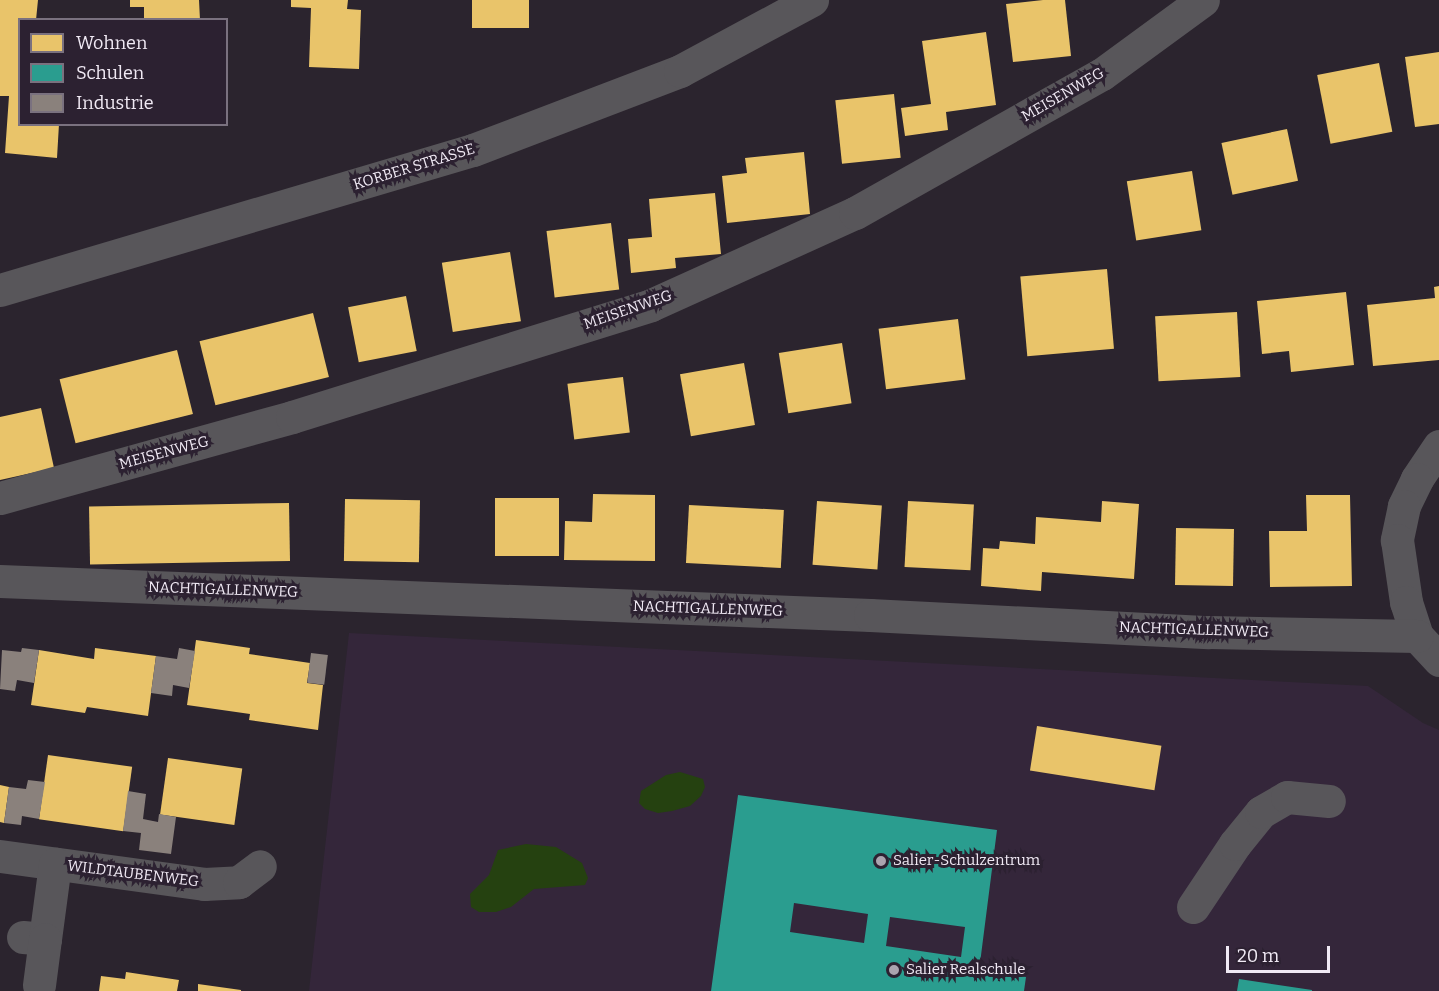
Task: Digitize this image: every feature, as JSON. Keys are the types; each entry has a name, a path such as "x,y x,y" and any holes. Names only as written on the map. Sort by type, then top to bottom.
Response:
{"street":[{"name":"KORBER STRASSE","path":"0,290 473,150 680,71 812,0"},
{"name":"MEISENWEG","path":"0,498 292,417 651,305 866,207 1102,74 1203,0"},
{"path":"1439,446 1417,479 1404,506 1397,540 1406,602 1417,636 1439,660"},
{"name":"NACHTIGALLENWEG","path":"0,581 870,615 1209,632 1417,636"},
{"path":"1193,907 1235,844 1261,812 1287,797 1329,801"},
{"name":"WILDTAUBENWEG","path":"0,856 204,884 239,882 260,866"},
{"path":"39,985 34,938 55,864"}],"shaded area":[{"name":"Salier-Schulzentrum","path":"349,633 1368,686 1423,723 1439,730 1439,991 309,991"}],"green space":[{"path":"680,772 703,779 705,787 701,796 690,806 658,813 645,809 639,803 641,791 666,775"},
{"path":"526,844 556,847 582,863 588,878 585,885 534,889 511,907 496,912 479,912 471,907 470,894 489,875 498,850"}],"building: Wohnen":[{"path":"0,0 38,0 36,18 18,18 18,126 59,126 57,158 5,153 9,96 0,96"},
{"path":"130,0 199,0 200,18 144,18 144,7 130,7"},
{"path":"291,0 348,0 347,9 361,10 359,69 309,67 311,8 291,7"},
{"path":"472,0 529,0 529,28 472,28"},
{"path":"1065,0 1071,56 1013,62 1006,4"},
{"path":"986,32 996,105 946,112 948,130 905,136 901,108 931,104 922,41"},
{"path":"1439,52 1439,124 1415,127 1405,57"},
{"path":"1379,63 1392,132 1331,144 1317,75"},
{"path":"894,94 901,158 842,164 835,100"},
{"path":"1287,129 1298,181 1232,195 1221,143"},
{"path":"804,152 810,214 727,223 722,176 747,173 745,158"},
{"path":"1192,171 1201,230 1136,241 1127,181"},
{"path":"715,193 721,254 675,258 676,268 631,273 628,239 652,237 649,199"},
{"path":"611,223 619,290 555,297 546,231"},
{"path":"510,252 521,321 453,332 442,263"},
{"path":"1107,269 1114,349 1027,356 1020,277"},
{"path":"1439,286 1439,360 1373,366 1367,305 1435,298 1434,287"},
{"path":"1346,292 1354,365 1291,372 1289,351 1262,354 1257,301"},
{"path":"406,296 417,351 359,362 348,307"},
{"path":"1237,312 1240,377 1159,381 1155,316"},
{"path":"313,313 329,377 215,405 199,341"},
{"path":"958,319 965,380 886,389 879,329"},
{"path":"842,343 852,403 788,413 779,353"},
{"path":"177,350 193,414 76,443 60,379"},
{"path":"744,363 755,425 691,436 680,374"},
{"path":"623,377 630,433 574,439 567,384"},
{"path":"41,408 54,468 0,480 0,417"},
{"path":"593,494 655,495 655,561 564,560 565,521 592,522"},
{"path":"1306,495 1350,495 1352,586 1270,587 1269,531 1307,531"},
{"path":"495,498 559,498 559,556 495,556"},
{"path":"345,499 420,500 419,562 344,561"},
{"path":"817,501 882,506 877,569 813,565"},
{"path":"908,501 974,504 970,570 905,567"},
{"path":"1102,501 1139,504 1134,579 1042,572 1041,591 981,586 983,548 999,549 1000,541 1035,544 1036,517 1101,522"},
{"path":"289,503 290,561 90,564 89,506"},
{"path":"689,505 784,510 781,568 686,563"},
{"path":"1176,528 1234,529 1233,586 1175,585"},
{"path":"196,640 250,648 249,654 310,663 307,683 323,685 318,730 249,720 250,714 187,705"},
{"path":"95,648 156,656 148,716 87,707 85,713 31,705 39,650 94,659"},
{"path":"1037,726 1161,746 1154,790 1030,770"},
{"path":"48,755 132,767 123,831 39,819"},
{"path":"168,758 242,768 234,825 160,814"},
{"path":"0,785 9,787 4,823 0,822"},
{"path":"126,972 179,980 177,991 99,991 101,976 125,979"},
{"path":"198,984 241,990 241,991 198,991"}],"building: Schulen":[{"path":"738,795 997,830 979,971 1026,977 1024,991 711,991","holes":["794,903 868,914 864,943 790,932","890,917 965,927 961,957 886,946"]},
{"path":"1239,979 1312,990 1312,991 1237,991"}],"building: Industrie":[{"path":"22,648 39,650 34,683 17,680 15,691 0,689 2,650 21,652"},
{"path":"179,648 195,651 189,688 173,685 172,696 151,693 156,656 177,659"},
{"path":"311,653 328,655 324,685 307,683"},
{"path":"28,780 45,782 39,819 22,816 21,825 4,823 9,787 26,789"},
{"path":"128,791 146,794 143,819 158,822 159,814 176,817 171,854 139,850 141,833 123,831"}],"place":[{"name":"Salier-Schulzentrum","path":"881,861"},
{"name":"Salier Realschule","path":"894,970"}]}
